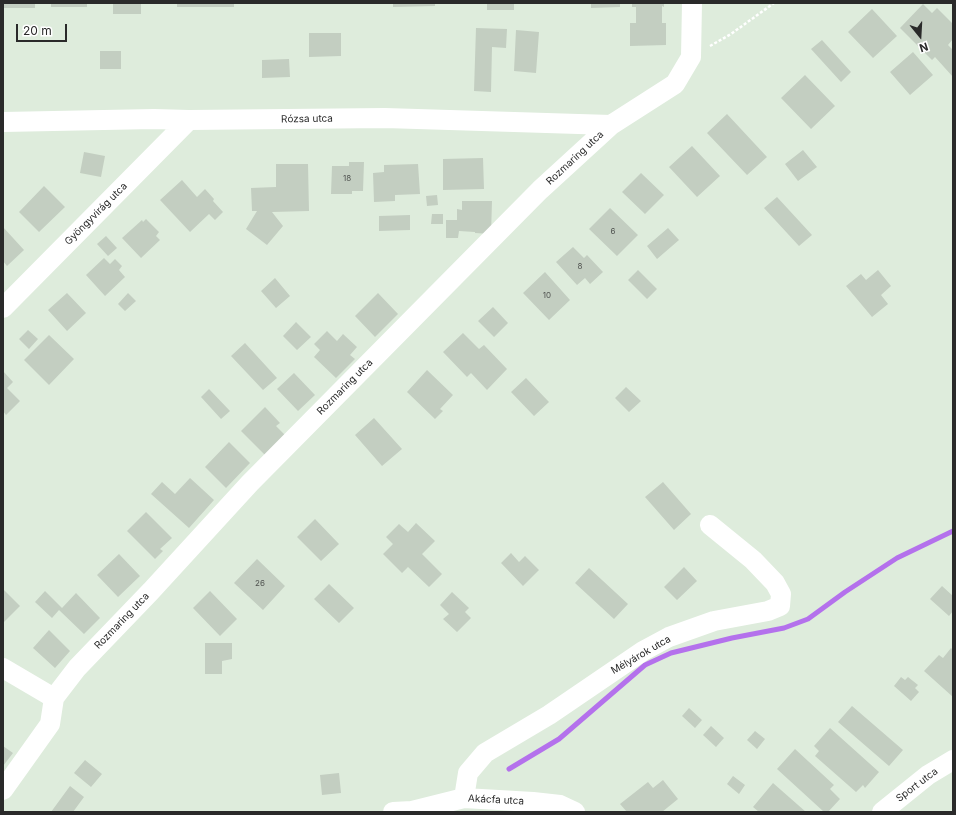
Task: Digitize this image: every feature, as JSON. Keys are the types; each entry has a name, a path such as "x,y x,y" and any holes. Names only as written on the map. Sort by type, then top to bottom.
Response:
{"street":[{"name":"Rozmaring utca","path":"3,790 50,724 54,698 77,668 250,483 540,190 611,125 675,84 691,57 692,3"},
{"name":"Rózsa utca","path":"3,122 154,119 384,118 611,125"},
{"name":"Gyöngyvirág utca","path":"3,308 189,120"},
{"name":"Mélyárok utca","path":"464,798 468,773 485,753 549,715 643,651 669,637 714,622 768,611 780,606 781,594 775,583 753,560 710,525"},
{"path":"3,668 54,698"},
{"name":"Sport utca","path":"882,812 928,775 953,760"},
{"name":"Akácfa utca","path":"405,812 464,798 532,802 560,806 575,812"}],"path":[{"path":"691,57 731,34 774,3"}],"building":[{"path":"3,3 35,3 35,8 3,8"},
{"path":"51,3 87,3 87,7 51,7"},
{"path":"113,3 141,3 141,14 113,14"},
{"path":"177,3 234,3 234,7 177,7"},
{"path":"393,3 435,3 435,6 393,7"},
{"path":"487,3 514,3 514,10 487,10"},
{"path":"591,3 620,3 620,7 591,8"},
{"path":"632,3 664,3 664,7 662,6 662,23 666,23 666,45 630,46 630,23 636,23 636,7 632,7"},
{"path":"923,4 932,13 937,8 953,24 953,39 948,45 953,50 953,77 935,57 932,60 900,28"},
{"path":"872,9 897,36 873,58 848,32"},
{"path":"476,28 507,29 506,48 492,47 491,92 474,91"},
{"path":"516,30 539,32 536,73 514,71"},
{"path":"309,33 341,33 341,56 309,57"},
{"path":"822,40 851,72 841,82 811,49"},
{"path":"100,51 121,51 121,69 100,69"},
{"path":"913,52 933,75 910,95 890,72"},
{"path":"289,59 290,77 262,78 262,60"},
{"path":"805,75 835,106 811,129 781,98"},
{"path":"727,114 767,157 747,175 707,133"},
{"path":"692,146 720,176 697,197 669,167"},
{"path":"803,150 817,167 798,181 785,164"},
{"path":"84,152 105,156 101,177 80,173"},
{"path":"483,158 484,189 443,190 443,159"},
{"path":"349,162 364,162 363,191 352,191 352,194 331,194 332,166 349,166"},
{"path":"276,164 308,164 309,211 272,212 283,226 267,245 246,229 257,211 252,211 251,188 276,187"},
{"path":"418,164 420,194 395,195 395,201 374,202 373,173 384,172 384,165"},
{"path":"641,173 664,195 645,214 622,192"},
{"path":"182,180 197,197 205,189 223,212 215,220 209,214 190,232 160,200"},
{"path":"44,186 65,207 39,232 19,212"},
{"path":"437,195 438,205 427,206 426,196"},
{"path":"777,197 812,235 799,246 764,208"},
{"path":"462,201 492,201 491,234 459,231 458,238 446,238 446,220 457,220 457,209 462,210"},
{"path":"610,208 638,235 617,256 589,229"},
{"path":"432,214 443,214 443,224 431,224"},
{"path":"410,215 410,230 379,231 379,216"},
{"path":"146,219 159,232 156,236 160,240 141,258 122,238 142,220 143,222"},
{"path":"3,227 24,250 7,266 3,261"},
{"path":"668,228 679,240 657,259 647,246"},
{"path":"106,236 117,248 108,256 97,244"},
{"path":"573,247 584,258 587,255 603,272 590,284 585,278 577,285 556,262"},
{"path":"104,258 110,264 115,259 122,266 119,270 125,277 105,296 86,275"},
{"path":"638,270 657,289 647,299 628,280"},
{"path":"878,270 891,286 881,295 888,304 872,317 846,286 861,274 866,280"},
{"path":"545,272 570,300 549,320 523,293"},
{"path":"275,278 290,296 276,308 261,291"},
{"path":"67,293 86,313 67,331 48,310"},
{"path":"128,293 136,301 125,311 118,304"},
{"path":"378,293 398,314 375,337 355,316"},
{"path":"493,307 508,323 494,337 478,321"},
{"path":"296,322 311,337 297,350 283,336"},
{"path":"28,330 38,339 29,349 19,339"},
{"path":"327,331 337,341 343,334 357,347 350,355 355,359 336,378 314,357 320,350 314,344"},
{"path":"463,333 479,349 484,345 507,369 487,390 471,373 467,377 443,352"},
{"path":"49,335 74,359 49,385 24,360"},
{"path":"245,343 277,378 263,390 231,356"},
{"path":"427,370 453,395 440,409 443,411 435,419 407,392"},
{"path":"3,371 13,382 7,388 20,401 6,415 3,411"},
{"path":"294,373 315,395 298,411 277,389"},
{"path":"526,378 549,402 534,416 511,392"},
{"path":"626,387 641,401 629,412 615,398"},
{"path":"209,389 230,411 221,419 201,397"},
{"path":"265,407 280,423 276,426 285,435 265,455 241,431"},
{"path":"374,418 402,449 382,466 355,435"},
{"path":"229,442 250,463 226,488 205,467"},
{"path":"190,478 214,500 189,528 151,494 162,482 175,494"},
{"path":"663,482 691,514 674,530 645,497"},
{"path":"146,512 172,538 160,549 163,551 155,559 127,531"},
{"path":"315,519 339,544 321,561 297,537"},
{"path":"416,523 435,541 422,554 442,574 429,587 408,567 402,573 383,554 393,544 386,537 399,524 408,532"},
{"path":"511,553 519,562 525,556 539,570 523,586 501,563"},
{"path":"119,554 140,576 118,597 97,575"},
{"path":"257,559 285,586 263,610 234,583"},
{"path":"684,567 697,581 677,600 664,587"},
{"path":"589,568 628,604 614,619 575,583"},
{"path":"329,584 354,608 339,623 314,599"},
{"path":"942,586 953,596 953,611 949,616 930,599"},
{"path":"3,589 20,606 3,623"},
{"path":"45,591 62,608 76,593 100,618 84,634 59,610 52,618 35,602"},
{"path":"210,591 237,619 220,636 193,608"},
{"path":"452,592 469,608 465,612 471,618 457,632 443,619 449,614 440,605"},
{"path":"49,630 70,651 55,668 33,648"},
{"path":"205,643 232,643 232,659 222,661 222,674 205,674"},
{"path":"951,648 953,650 953,697 924,671 939,655 943,658"},
{"path":"901,677 905,680 908,677 918,685 915,688 919,692 911,701 894,686"},
{"path":"852,706 903,750 889,766 838,722"},
{"path":"689,708 702,720 695,728 682,716"},
{"path":"711,726 724,738 716,747 703,735"},
{"path":"830,728 879,772 865,788 863,785 856,792 815,756 819,751 814,746"},
{"path":"755,731 765,739 757,749 747,740"},
{"path":"3,746 13,753 3,766"},
{"path":"795,749 834,785 830,789 840,799 828,812 824,812 777,769"},
{"path":"85,760 102,774 91,787 74,773"},
{"path":"339,773 341,793 322,795 320,775"},
{"path":"733,776 745,785 739,794 727,784"},
{"path":"663,780 678,799 662,812 627,812 620,804 648,782 653,788"},
{"path":"773,783 806,812 759,812 753,807"},
{"path":"70,786 84,797 73,812 51,812"}],"waterway":[{"path":"509,769 559,739 645,665 671,653 732,638 784,628 808,619 845,592 897,558 953,531"}]}
